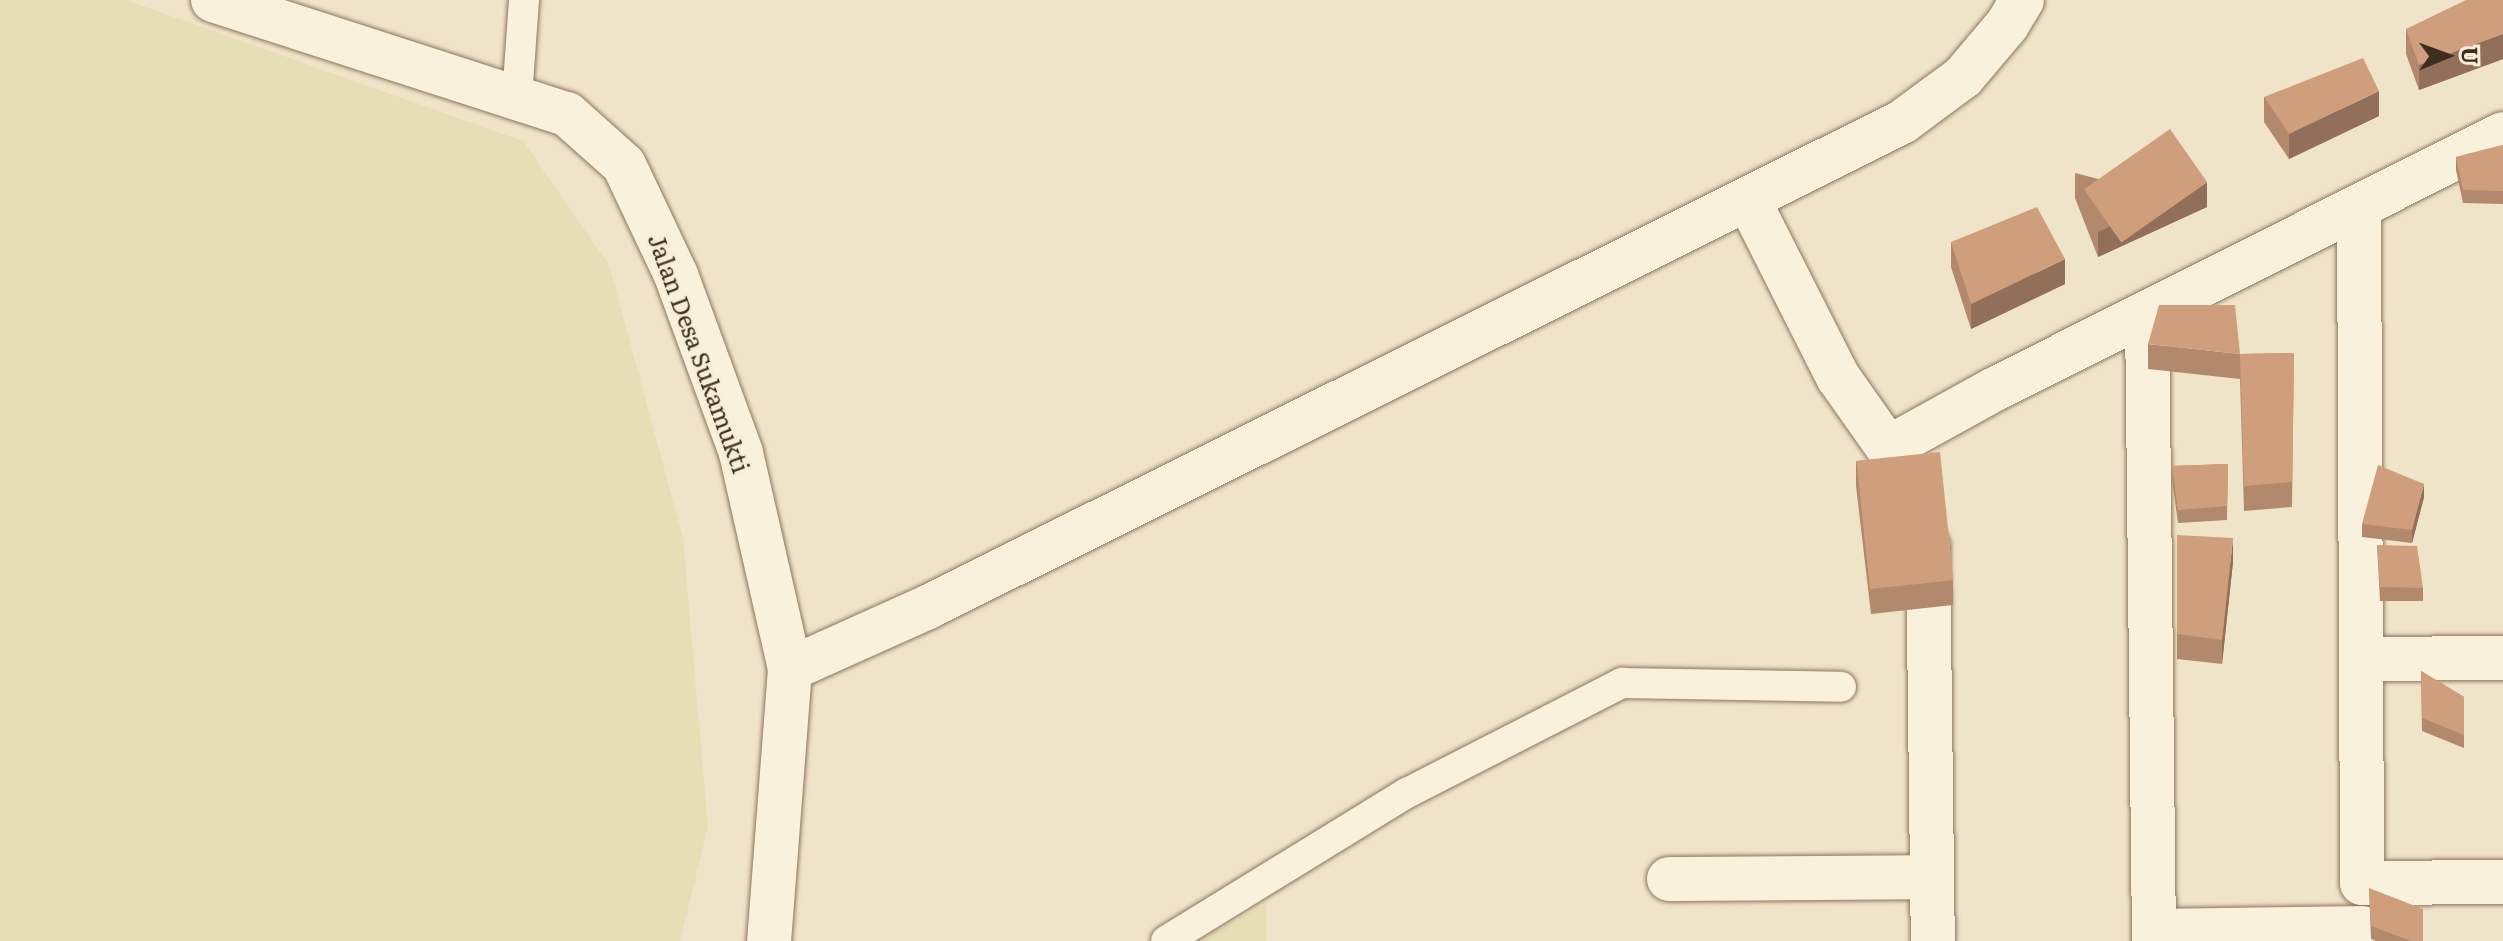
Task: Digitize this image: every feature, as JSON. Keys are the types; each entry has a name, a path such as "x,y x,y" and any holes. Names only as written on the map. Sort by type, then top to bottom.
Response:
{"street":[{"name":"Jalan Desa Sukamukti","path":"213,0 567,114 624,165 676,275 741,453 790,669 769,941"},
{"path":"790,669 928,607 1749,201 1902,122 1963,77 2007,25 2022,0"},
{"path":"1749,201 1838,377 1888,448 1926,448 2147,313 2503,134"},
{"path":"2147,313 2154,936 2363,935 2359,209"},
{"path":"1928,513 1933,941"},
{"path":"2362,659 2503,658"},
{"path":"1669,879 1932,877"},
{"path":"2362,883 2503,882"}],"lane":[{"path":"517,98 524,0"},
{"path":"1166,941 1407,793 1622,683 1841,687"}],"shaded area":[{"path":"0,0 126,0 523,141 609,265 683,538 708,827 680,941 0,941"},
{"path":"1266,904 1267,941 1198,941"}],"building":[{"path":"2466,0 2503,0 2503,34 2419,65 2406,29"},
{"path":"2363,58 2379,91 2289,134 2264,97"},
{"path":"2170,129 2207,182 2121,242 2084,189"},
{"path":"2503,145 2503,191 2463,190 2456,157"},
{"path":"2037,207 2065,259 1971,304 1951,242"},
{"path":"2159,305 2235,305 2240,354 2148,344"},
{"path":"2294,353 2292,482 2244,486 2240,354"},
{"path":"1940,452 1953,580 1870,589 1856,461"},
{"path":"2228,464 2227,506 2178,510 2172,466"},
{"path":"2378,465 2424,484 2412,530 2362,524"},
{"path":"2177,535 2233,538 2222,640 2177,634"},
{"path":"2377,545 2417,546 2423,588 2380,587"},
{"path":"2421,671 2464,697 2464,735 2422,718"},
{"path":"2369,888 2423,909 2423,941 2411,941 2371,926"}]}
